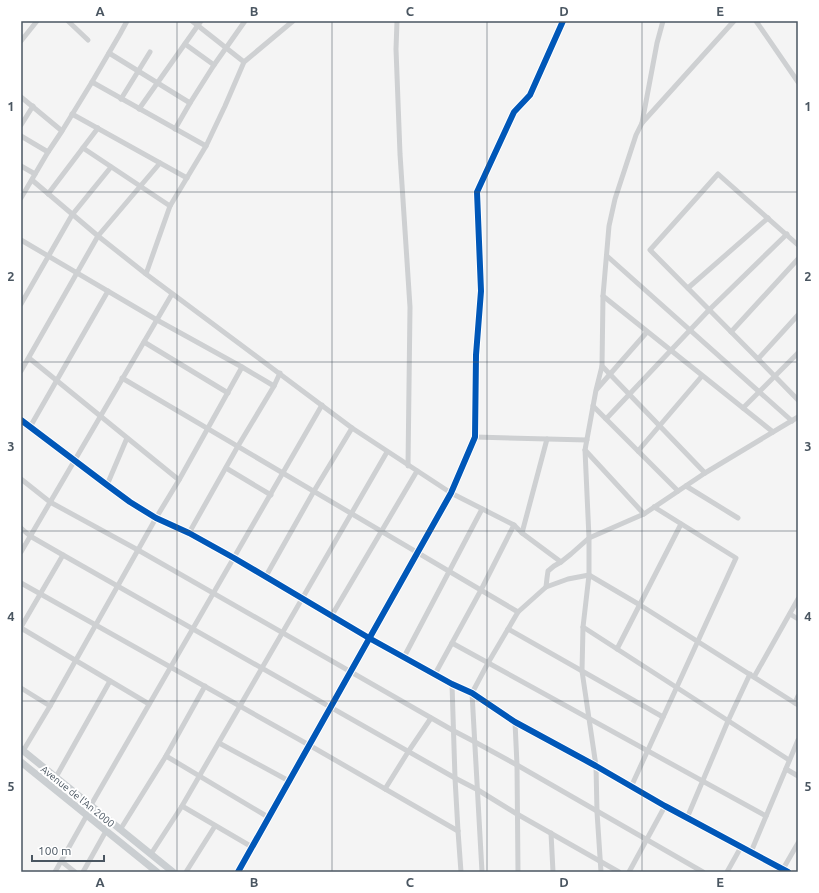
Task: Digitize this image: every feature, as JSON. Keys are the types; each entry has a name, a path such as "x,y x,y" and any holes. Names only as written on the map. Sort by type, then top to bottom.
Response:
{"main road":[{"name":"Avenue de l'An 2000","path":"22,750 173,872"},
{"name":"Avenue de l'An 2000","path":"21,762 157,872"}],"street":[{"path":"21,41 37,21"},
{"path":"68,21 88,40"},
{"path":"21,198 92,82 127,21"},
{"path":"192,21 200,23 244,62"},
{"path":"175,129 214,65 245,21"},
{"path":"146,274 170,206 206,146 244,62 293,21"},
{"path":"398,21 396,49 400,154 410,308 408,466"},
{"path":"238,872 451,493 475,437 476,355 481,292 477,192 514,112 530,95 564,21"},
{"path":"642,123 657,43 663,21"},
{"path":"601,872 596,766 582,671 583,627 589,575 585,450 602,366 603,296 609,226 615,199 636,135 642,123 734,21"},
{"path":"756,21 798,82"},
{"path":"139,109 200,23"},
{"path":"185,44 214,65"},
{"path":"122,99 150,52"},
{"path":"109,53 190,103"},
{"path":"92,82 206,146"},
{"path":"21,96 62,131"},
{"path":"21,125 32,106"},
{"path":"72,114 187,178"},
{"path":"48,194 98,128"},
{"path":"21,136 48,152"},
{"path":"83,148 170,206"},
{"path":"21,371 98,236 160,163"},
{"path":"21,166 35,174"},
{"path":"21,304 72,214 111,167"},
{"path":"798,245 718,174 650,250 798,400"},
{"path":"32,180 98,236 146,274 352,428 451,493 514,525 522,533 561,562"},
{"path":"688,288 768,218"},
{"path":"606,419 709,310 787,234"},
{"path":"21,240 157,320 274,386"},
{"path":"607,256 792,421"},
{"path":"731,332 798,259"},
{"path":"30,427 108,291"},
{"path":"21,552 172,294"},
{"path":"603,296 773,432"},
{"path":"758,359 798,315"},
{"path":"596,390 647,332"},
{"path":"144,342 228,393"},
{"path":"743,408 797,354"},
{"path":"29,358 178,480"},
{"path":"602,366 705,473"},
{"path":"22,750 76,661 242,367"},
{"path":"189,533 274,386 280,373"},
{"path":"638,451 702,376"},
{"path":"122,378 518,612"},
{"path":"91,805 322,405"},
{"path":"593,406 678,491"},
{"path":"546,587 548,571 589,538 644,514 705,473 798,417"},
{"path":"21,420 130,502 156,518 189,533 266,576 369,638 452,684 472,693 515,722 596,766 686,818 786,871 798,842"},
{"path":"266,576 314,491 352,428"},
{"path":"475,437 587,440"},
{"path":"107,485 127,438"},
{"path":"522,533 547,439"},
{"path":"585,450 644,514"},
{"path":"151,854 200,776 387,452"},
{"path":"226,468 271,495"},
{"path":"332,615 417,471"},
{"path":"21,479 50,502 138,550 703,872"},
{"path":"686,486 738,518"},
{"path":"632,787 736,558 654,507"},
{"path":"404,657 482,509"},
{"path":"618,650 681,524"},
{"path":"435,674 514,525"},
{"path":"21,528 30,536 63,555 408,752 478,790 619,872"},
{"path":"63,555 21,627 149,704"},
{"path":"482,872 472,693 518,612 546,587 568,579 589,575 640,605 797,704 798,696"},
{"path":"21,583 309,745 458,831"},
{"path":"686,818 728,721 752,676 798,599"},
{"path":"790,614 798,619"},
{"path":"583,627 789,760"},
{"path":"508,629 663,718"},
{"path":"452,643 766,816"},
{"path":"56,777 110,681"},
{"path":"452,684 455,778 461,872"},
{"path":"120,830 166,756 205,686"},
{"path":"21,688 50,706"},
{"path":"385,789 431,718"},
{"path":"515,722 518,872"},
{"path":"751,852 798,740"},
{"path":"219,743 288,781"},
{"path":"166,756 268,817"},
{"path":"786,769 798,776"},
{"path":"182,806 252,847"},
{"path":"629,872 664,806"},
{"path":"55,872 87,815"},
{"path":"186,872 216,826"},
{"path":"83,872 106,831"},
{"path":"551,833 553,872"},
{"path":"727,872 741,847"},
{"path":"61,861 75,872"}],"cycle path":[{"path":"238,872 451,493 475,437 476,355 481,291 477,192 514,112 530,95 563,21"},
{"path":"21,420 130,502 156,518 189,533 234,558 369,638 452,684 472,693 515,722 665,806 788,872"}]}
